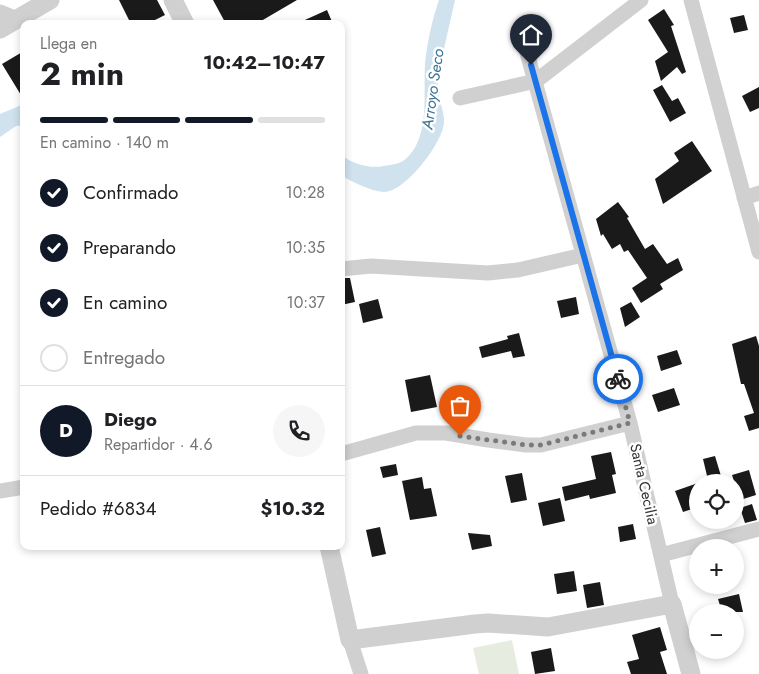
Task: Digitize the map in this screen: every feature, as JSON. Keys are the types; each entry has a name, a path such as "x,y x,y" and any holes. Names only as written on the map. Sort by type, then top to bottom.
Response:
{"street":[{"path":"0,29 50,0"},
{"path":"173,0 183,20"},
{"path":"460,98 536,80 641,0"},
{"path":"691,0 759,252"},
{"path":"0,12 18,19"},
{"name":"Santa Cecilia","path":"522,35 630,423 672,604 691,674"},
{"path":"744,198 759,193"},
{"path":"345,269 366,266 488,272 518,270 583,254"},
{"path":"345,453 416,433 446,433 526,445 541,445 630,423"},
{"path":"0,491 20,488"},
{"path":"661,555 759,529"},
{"path":"330,550 350,640 361,674"},
{"path":"350,640 488,623 548,627 672,604"}],"shaded area":[{"path":"512,640 519,674 479,674 473,648"}],"water":[{"name":"Arroyo Seco","path":"439,0 455,0 438,82 444,123 437,143 412,176 393,190 384,192 373,190 345,178 345,157 356,163 379,167 399,163 412,152 422,129 425,103 425,64 432,24"},
{"path":"20,106 20,126 16,126 0,137 0,114"}],"building":[{"path":"119,0 157,0 165,15 155,20 129,20"},
{"path":"213,0 297,0 263,20 224,20"},
{"path":"664,9 674,25 671,26 686,72 682,74 677,67 661,81 655,61 668,52 648,20"},
{"path":"327,10 331,20 305,20"},
{"path":"744,15 748,30 734,33 730,18"},
{"path":"20,53 20,93 2,64"},
{"path":"662,85 672,101 678,98 686,113 670,122 653,90"},
{"path":"759,87 759,108 750,112 742,96"},
{"path":"692,141 712,171 663,204 655,179 679,161 674,153"},
{"path":"618,202 629,217 627,218 645,249 653,244 667,264 678,258 683,270 660,284 663,289 641,303 632,288 647,278 628,250 624,252 620,244 612,249 603,234 601,236 596,219"},
{"path":"345,278 350,278 355,302 345,304"},
{"path":"576,297 579,314 561,318 557,301"},
{"path":"378,299 383,318 363,323 359,304"},
{"path":"631,302 640,317 625,327 620,308"},
{"path":"519,333 525,356 513,358 511,351 482,358 479,347 508,339 507,336"},
{"path":"756,336 759,346 759,428 749,431 744,416 754,413 744,384 741,384 732,344"},
{"path":"677,350 682,364 661,371 657,356"},
{"path":"430,375 437,407 411,412 405,380"},
{"path":"674,388 680,405 658,412 652,395"},
{"path":"611,452 616,474 612,475 616,493 590,499 589,495 565,501 562,487 596,479 591,456"},
{"path":"715,456 720,474 707,474 703,459"},
{"path":"396,464 398,475 383,478 380,467"},
{"path":"749,470 756,495 744,499 744,474 735,474"},
{"path":"522,473 527,500 511,503 505,476"},
{"path":"422,477 424,489 431,488 437,516 410,520 402,481"},
{"path":"689,486 689,510 683,512 675,491"},
{"path":"560,498 565,521 543,526 538,503"},
{"path":"752,504 757,520 745,523 744,507"},
{"path":"633,524 636,539 620,542 618,527"},
{"path":"380,527 386,554 372,557 366,530"},
{"path":"468,533 490,535 492,546 472,550"},
{"path":"574,571 577,591 557,594 554,574"},
{"path":"600,582 604,605 587,608 583,585"},
{"path":"739,594 741,604 720,604 718,599"},
{"path":"660,627 667,650 660,652 667,674 631,674 627,662 639,659 632,635"},
{"path":"551,648 555,671 535,674 531,652"}],"way so far":[{"path":"460,436 526,445 541,445 630,423 618,379"}],"route":[{"path":"531,65 618,379"}]}
